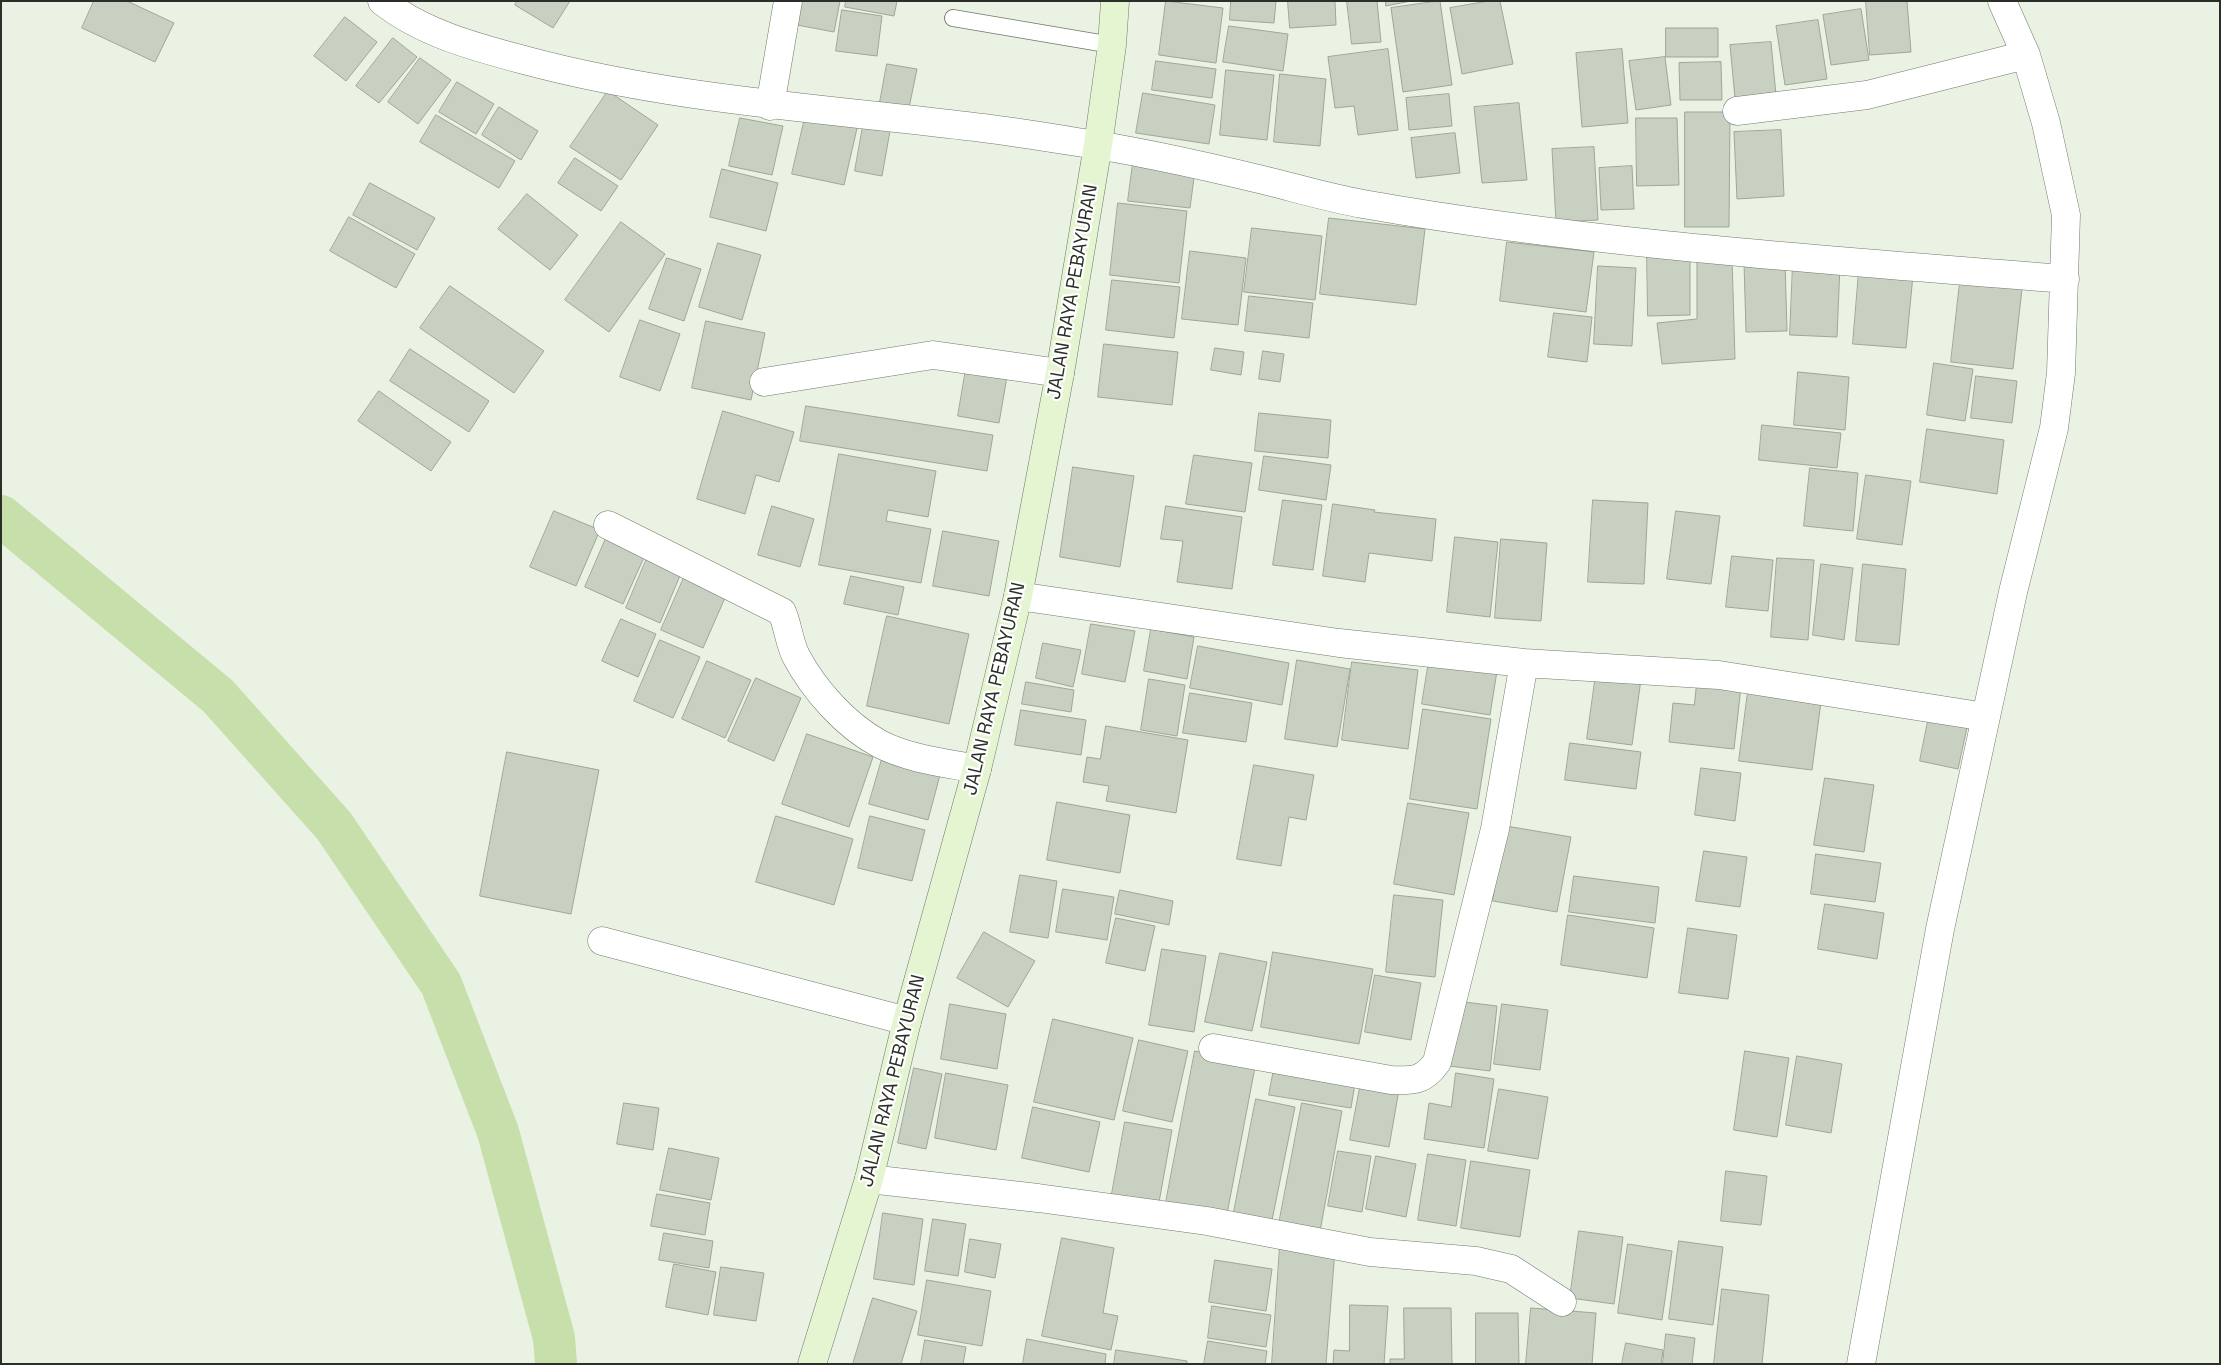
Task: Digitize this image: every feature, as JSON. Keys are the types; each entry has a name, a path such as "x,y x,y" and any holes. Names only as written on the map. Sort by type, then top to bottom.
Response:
{"main road":[{"name":"JALAN RAYA PEBAYURAN","path":"812,1364 869,1179 907,1021 977,769 1018,596 1060,373 1098,145 1112,45 1115,1"}],"street":[{"path":"382,1 430,30 492,51 557,69 645,87 770,106 968,126 1098,145 1208,166 1359,203 1561,234 1730,252 2065,279"},
{"path":"770,106 788,1"},
{"path":"1861,1364 1940,929 2013,592 2054,428 2061,372 2066,215 2046,124 2026,55 2002,1"},
{"path":"1737,111 1867,95 2026,55"},
{"path":"764,382 933,355 1060,373"},
{"path":"608,525 782,612 788,625 796,655 806,671 828,700 866,736 881,745 903,752 977,769"},
{"path":"1018,596 1340,643 1524,663 1719,675 1986,717"},
{"path":"1213,1048 1392,1080 1408,1081 1421,1078 1430,1073 1437,1062 1495,829 1524,663"},
{"path":"602,941 907,1021"},
{"path":"869,1179 1038,1198 1207,1221 1370,1252 1476,1261 1512,1270 1562,1302"}],"lane":[{"path":"953,18 1112,45"}],"building":[{"path":"94,1 127,1 174,23 155,62 82,28"},
{"path":"517,1 570,1 553,28 515,5"},
{"path":"796,1 840,1 834,32 792,24"},
{"path":"846,1 897,1 894,16 845,7"},
{"path":"1166,1 1223,8 1216,63 1159,55"},
{"path":"1231,1 1276,1 1274,23 1230,20"},
{"path":"1288,1 1335,1 1336,25 1290,28"},
{"path":"1347,1 1377,1 1381,42 1352,44"},
{"path":"1386,1 1411,1 1386,6"},
{"path":"1440,1 1452,85 1403,92 1391,8"},
{"path":"1489,1 1500,1 1513,64 1462,74 1450,8"},
{"path":"1866,1 1907,1 1911,52 1870,55"},
{"path":"1861,9 1869,60 1831,65 1823,15"},
{"path":"842,10 882,16 877,56 836,51"},
{"path":"345,17 377,42 346,81 314,56"},
{"path":"1818,20 1827,79 1785,85 1776,26"},
{"path":"1229,26 1288,34 1283,71 1223,62"},
{"path":"1666,28 1718,28 1718,57 1666,57"},
{"path":"393,38 417,57 379,103 356,86"},
{"path":"1771,42 1776,95 1735,98 1730,45"},
{"path":"1388,49 1398,130 1358,135 1354,106 1335,108 1328,57"},
{"path":"1622,49 1628,123 1582,127 1576,53"},
{"path":"1665,57 1671,105 1636,110 1629,61"},
{"path":"420,58 451,80 418,124 388,102"},
{"path":"1156,61 1216,69 1212,98 1152,90"},
{"path":"1721,62 1722,100 1680,100 1679,63"},
{"path":"887,64 917,69 909,108 880,102"},
{"path":"1226,70 1274,75 1267,140 1220,135"},
{"path":"1280,74 1326,79 1320,146 1274,142"},
{"path":"457,82 494,104 476,134 439,112"},
{"path":"608,91 658,125 621,180 570,147"},
{"path":"1143,93 1215,105 1209,144 1136,133"},
{"path":"1449,94 1452,126 1409,130 1406,98"},
{"path":"1519,103 1527,180 1482,183 1474,107"},
{"path":"499,107 538,131 521,160 482,135"},
{"path":"1685,112 1730,112 1729,227 1685,227"},
{"path":"806,113 858,124 844,185 792,174"},
{"path":"436,115 515,161 499,188 420,142"},
{"path":"740,118 783,126 772,175 729,166"},
{"path":"1636,118 1677,118 1679,185 1637,186"},
{"path":"863,126 890,131 882,176 855,171"},
{"path":"1781,130 1784,196 1737,199 1734,132"},
{"path":"1455,133 1460,173 1416,178 1411,138"},
{"path":"1594,147 1598,220 1556,222 1552,149"},
{"path":"575,158 618,186 601,211 558,183"},
{"path":"1133,163 1195,170 1190,208 1128,201"},
{"path":"1632,166 1634,209 1601,210 1599,168"},
{"path":"722,169 778,183 766,231 710,217"},
{"path":"370,183 435,218 417,250 353,215"},
{"path":"527,194 578,235 550,270 498,229"},
{"path":"1118,203 1187,211 1179,283 1110,275"},
{"path":"349,217 415,254 396,288 330,251"},
{"path":"1329,218 1425,229 1416,305 1320,294"},
{"path":"621,222 665,254 609,332 565,300"},
{"path":"1252,228 1322,236 1315,300 1244,292"},
{"path":"1507,242 1594,252 1586,312 1500,301"},
{"path":"718,243 761,255 742,320 699,307"},
{"path":"1190,251 1246,258 1238,325 1182,319"},
{"path":"1647,252 1690,252 1690,315 1648,316"},
{"path":"667,258 701,269 684,321 649,309"},
{"path":"1732,259 1735,359 1662,364 1657,323 1697,319 1697,260"},
{"path":"1785,261 1787,331 1746,332 1744,262"},
{"path":"1793,263 1840,265 1837,337 1790,335"},
{"path":"1598,266 1636,268 1632,346 1594,344"},
{"path":"1859,271 1913,275 1906,348 1853,344"},
{"path":"1961,273 2023,280 2013,369 1951,362"},
{"path":"1112,280 1180,287 1174,338 1106,330"},
{"path":"450,286 544,351 514,393 420,328"},
{"path":"1249,296 1313,303 1309,338 1245,331"},
{"path":"1554,313 1592,317 1587,362 1548,357"},
{"path":"640,320 680,334 660,391 620,377"},
{"path":"706,321 765,333 751,400 692,388"},
{"path":"1104,344 1178,352 1172,405 1098,397"},
{"path":"1215,348 1244,352 1241,375 1211,370"},
{"path":"410,349 489,401 469,432 390,381"},
{"path":"1263,351 1284,354 1280,382 1259,379"},
{"path":"967,363 1008,371 999,423 958,416"},
{"path":"1934,363 1973,369 1965,421 1927,415"},
{"path":"1798,372 1849,377 1845,430 1794,425"},
{"path":"1976,376 2017,381 2012,423 1971,418"},
{"path":"379,391 451,442 431,471 358,421"},
{"path":"806,406 993,435 987,471 800,441"},
{"path":"723,411 794,432 779,482 756,475 745,514 697,499"},
{"path":"1259,413 1331,420 1328,458 1255,451"},
{"path":"1762,425 1841,433 1837,468 1759,460"},
{"path":"1927,429 2004,440 1997,494 1920,482"},
{"path":"839,454 936,471 928,517 888,510 886,521 931,529 921,583 819,565"},
{"path":"1194,455 1252,463 1245,512 1186,504"},
{"path":"1264,456 1331,465 1326,500 1259,490"},
{"path":"1073,467 1134,476 1120,567 1060,557"},
{"path":"1810,468 1858,473 1853,531 1804,526"},
{"path":"1866,475 1911,481 1902,545 1857,539"},
{"path":"1283,500 1322,505 1313,570 1273,565"},
{"path":"1593,500 1648,503 1644,584 1588,582"},
{"path":"1333,504 1375,510 1374,512 1436,519 1432,561 1369,553 1365,582 1323,576"},
{"path":"772,506 814,519 800,567 758,555"},
{"path":"1166,506 1242,517 1232,589 1177,582 1183,541 1161,539"},
{"path":"554,511 600,530 576,586 530,567"},
{"path":"1676,511 1720,516 1711,584 1667,579"},
{"path":"943,531 999,541 989,596 933,586"},
{"path":"607,536 646,553 623,604 585,587"},
{"path":"1455,537 1498,542 1490,617 1447,612"},
{"path":"1501,539 1547,543 1541,621 1495,618"},
{"path":"648,556 682,571 660,623 626,608"},
{"path":"1732,556 1773,560 1768,611 1726,607"},
{"path":"1777,558 1814,560 1808,640 1771,637"},
{"path":"1821,564 1853,568 1844,640 1813,635"},
{"path":"1863,564 1906,569 1899,645 1856,641"},
{"path":"686,573 728,591 703,648 661,630"},
{"path":"851,576 904,587 898,615 844,604"},
{"path":"887,616 969,634 949,724 867,706"},
{"path":"621,619 656,634 638,677 602,661"},
{"path":"1091,624 1135,631 1125,682 1082,674"},
{"path":"1151,629 1194,637 1187,679 1144,671"},
{"path":"660,640 700,657 673,718 634,701"},
{"path":"1043,643 1081,650 1073,687 1036,678"},
{"path":"1198,646 1289,663 1282,705 1190,688"},
{"path":"1297,660 1350,669 1337,747 1285,739"},
{"path":"707,661 751,680 725,738 682,719"},
{"path":"1429,661 1497,671 1490,715 1422,704"},
{"path":"1352,662 1418,670 1408,749 1342,740"},
{"path":"1596,674 1641,679 1632,745 1587,739"},
{"path":"1698,674 1742,678 1734,749 1669,742 1673,703 1694,705"},
{"path":"756,678 801,698 774,761 728,741"},
{"path":"1149,679 1185,685 1177,736 1141,730"},
{"path":"1026,682 1074,690 1071,712 1022,704"},
{"path":"1749,684 1822,694 1812,770 1739,761"},
{"path":"1190,693 1252,703 1246,742 1183,733"},
{"path":"1423,709 1491,719 1477,809 1410,799"},
{"path":"1021,710 1086,720 1081,755 1015,745"},
{"path":"1929,716 1968,723 1958,769 1920,761"},
{"path":"1106,726 1188,740 1176,813 1106,801 1109,786 1083,782 1087,757 1100,759"},
{"path":"807,734 873,757 849,827 782,804"},
{"path":"1570,743 1641,752 1636,789 1565,780"},
{"path":"507,752 599,770 571,914 480,896"},
{"path":"882,759 940,775 928,820 869,804"},
{"path":"1254,765 1314,775 1306,820 1289,817 1281,866 1237,859"},
{"path":"1701,768 1741,773 1735,821 1695,815"},
{"path":"1825,778 1874,785 1864,852 1814,845"},
{"path":"1057,802 1130,815 1120,873 1047,860"},
{"path":"1408,803 1469,813 1454,895 1394,884"},
{"path":"776,816 853,839 834,905 756,882"},
{"path":"870,816 925,830 912,881 858,868"},
{"path":"1506,826 1571,837 1557,912 1493,901"},
{"path":"1704,851 1747,857 1740,907 1696,901"},
{"path":"1816,854 1881,863 1875,902 1811,894"},
{"path":"1020,875 1057,881 1048,938 1010,932"},
{"path":"1574,876 1659,887 1655,923 1569,912"},
{"path":"1063,889 1114,897 1107,940 1056,932"},
{"path":"1120,890 1173,901 1169,925 1115,914"},
{"path":"1394,895 1443,900 1435,977 1386,972"},
{"path":"1825,904 1884,913 1877,959 1818,949"},
{"path":"1568,915 1654,928 1647,978 1561,965"},
{"path":"1116,918 1155,926 1145,971 1106,963"},
{"path":"1688,928 1737,935 1728,999 1679,993"},
{"path":"984,932 1035,961 1008,1007 957,978"},
{"path":"1162,949 1206,956 1194,1032 1149,1025"},
{"path":"1273,952 1373,969 1359,1044 1261,1027"},
{"path":"1220,953 1267,962 1252,1031 1205,1022"},
{"path":"1375,975 1421,983 1411,1040 1365,1032"},
{"path":"1456,1001 1497,1006 1490,1071 1449,1066"},
{"path":"950,1004 1006,1014 997,1069 941,1059"},
{"path":"1502,1004 1548,1010 1540,1070 1494,1064"},
{"path":"1053,1019 1133,1038 1114,1120 1034,1102"},
{"path":"1139,1040 1188,1051 1172,1122 1123,1111"},
{"path":"1195,1051 1256,1062 1227,1214 1166,1202"},
{"path":"1745,1051 1789,1058 1777,1137 1734,1130"},
{"path":"1797,1056 1842,1064 1831,1133 1786,1125"},
{"path":"1275,1064 1356,1077 1351,1108 1269,1095"},
{"path":"914,1068 942,1074 926,1149 898,1143"},
{"path":"946,1073 1008,1085 996,1150 935,1138"},
{"path":"1456,1073 1494,1079 1484,1148 1424,1139 1429,1103 1451,1107"},
{"path":"1362,1077 1400,1084 1389,1147 1350,1140"},
{"path":"1499,1089 1548,1097 1538,1159 1488,1151"},
{"path":"1256,1099 1295,1107 1270,1230 1232,1222"},
{"path":"624,1103 659,1108 653,1150 617,1144"},
{"path":"1302,1103 1342,1111 1319,1237 1278,1229"},
{"path":"1033,1107 1100,1122 1089,1172 1022,1158"},
{"path":"1125,1122 1172,1130 1158,1208 1111,1199"},
{"path":"669,1148 719,1158 711,1200 660,1190"},
{"path":"1338,1151 1371,1156 1362,1212 1328,1206"},
{"path":"1428,1154 1466,1160 1456,1226 1418,1220"},
{"path":"1376,1156 1416,1164 1406,1217 1366,1209"},
{"path":"1471,1161 1530,1170 1520,1237 1461,1228"},
{"path":"1726,1171 1767,1176 1761,1225 1721,1221"},
{"path":"657,1194 710,1203 705,1235 651,1226"},
{"path":"883,1213 923,1219 914,1285 874,1279"},
{"path":"933,1219 966,1224 958,1276 925,1271"},
{"path":"1579,1231 1623,1237 1614,1304 1570,1298"},
{"path":"664,1233 713,1241 709,1268 659,1260"},
{"path":"1062,1238 1114,1248 1103,1313 1118,1316 1111,1350 1042,1336"},
{"path":"970,1239 1001,1244 995,1278 965,1272"},
{"path":"1679,1241 1723,1247 1713,1325 1669,1319"},
{"path":"1628,1244 1672,1251 1662,1320 1618,1313"},
{"path":"1280,1246 1335,1250 1326,1364 1272,1364"},
{"path":"1215,1260 1272,1269 1266,1311 1209,1302"},
{"path":"674,1264 716,1272 708,1315 666,1307"},
{"path":"721,1267 764,1273 756,1321 714,1315"},
{"path":"927,1280 991,1291 982,1346 918,1335"},
{"path":"1722,1289 1769,1295 1762,1364 1714,1364"},
{"path":"873,1298 917,1311 901,1364 853,1364"},
{"path":"1350,1305 1388,1306 1384,1364 1333,1364 1334,1350 1349,1351"},
{"path":"1212,1306 1271,1315 1266,1347 1208,1338"},
{"path":"1404,1308 1451,1308 1452,1364 1390,1364 1390,1359 1404,1359"},
{"path":"1531,1308 1596,1313 1592,1364 1526,1364"},
{"path":"1476,1313 1518,1313 1519,1364 1476,1364"},
{"path":"1666,1334 1695,1338 1692,1364 1663,1364"},
{"path":"1027,1339 1106,1354 1105,1364 1023,1364"},
{"path":"925,1340 966,1347 963,1364 921,1364"},
{"path":"1208,1341 1267,1351 1265,1364 1204,1364"},
{"path":"1626,1343 1663,1350 1661,1364 1622,1364"},
{"path":"1116,1350 1187,1361 1187,1364 1114,1364"}],"waterway":[{"path":"1,516 218,696 334,826 441,984 498,1132 554,1338 556,1364"}]}
